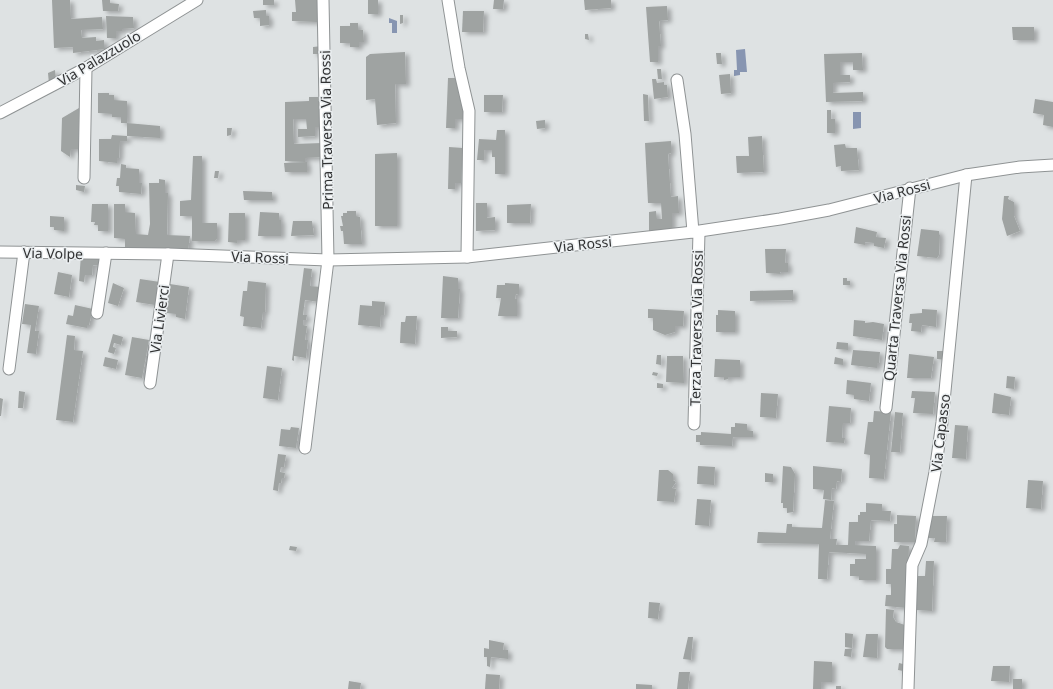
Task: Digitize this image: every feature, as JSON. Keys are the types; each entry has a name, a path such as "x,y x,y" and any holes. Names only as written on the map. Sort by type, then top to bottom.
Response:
{"street":[{"name":"Via Palazzuolo","path":"0,114 86,68 197,0"},
{"name":"Prima Traversa Via Rossi","path":"305,448 328,260 323,0"},
{"path":"448,0 459,68 469,111 468,258"},
{"path":"84,178 86,68"},
{"name":"Terza Traversa Via Rossi","path":"677,80 685,134 696,232 694,424"},
{"name":"Via Rossi","path":"106,253 328,260 468,258 696,232 829,210 910,188 966,175 1020,168 1053,166"},
{"name":"Via Capasso","path":"908,689 912,565 920,544 935,472 942,422 966,175"},
{"name":"Quarta Traversa Via Rossi","path":"886,408 910,188"},
{"name":"Via Volpe","path":"0,252 106,253"},
{"path":"9,369 24,252"},
{"path":"97,313 106,253"},
{"name":"Via Livierci","path":"150,383 168,254"}],"water":[{"path":"389,18 397,21 397,33 392,33 392,23 389,23"},
{"path":"745,49 747,72 740,72 740,75 734,76 734,70 737,70 736,50"},
{"path":"853,112 861,112 861,128 853,129"}],"building":[{"path":"52,0 70,0 71,19 102,17 103,29 81,30 82,38 96,37 96,41 104,40 105,49 73,53 73,47 54,48"},
{"path":"102,0 110,0 110,3 119,4 118,11 103,11"},
{"path":"263,0 274,0 274,5 263,5"},
{"path":"295,0 317,0 317,22 292,21 292,12 296,12"},
{"path":"368,0 378,0 378,14 368,14"},
{"path":"494,0 504,0 503,9 493,9"},
{"path":"584,0 611,0 611,8 585,10"},
{"path":"667,6 668,20 659,21 661,46 658,46 658,62 650,62 646,7"},
{"path":"266,10 266,16 269,16 269,25 260,26 260,18 254,18 253,11"},
{"path":"463,11 484,11 483,32 462,32"},
{"path":"400,15 403,15 403,23 400,24"},
{"path":"106,16 133,17 134,28 116,31 116,38 107,38"},
{"path":"350,23 358,23 358,30 363,30 364,42 359,42 359,47 350,47 350,43 340,43 340,26 350,26"},
{"path":"1012,27 1034,27 1034,40 1013,40"},
{"path":"585,34 588,34 589,40 585,39"},
{"path":"322,46 322,54 313,54 313,47"},
{"path":"405,52 406,84 395,84 396,123 377,125 375,99 366,100 366,57 370,54"},
{"path":"716,53 721,53 722,64 717,64"},
{"path":"862,53 863,70 853,70 853,62 840,62 840,75 850,75 850,82 833,83 833,93 863,92 863,101 826,102 824,54"},
{"path":"657,69 661,69 662,79 658,79"},
{"path":"55,70 56,80 49,84 48,73"},
{"path":"730,74 731,93 721,94 719,75"},
{"path":"448,78 458,78 459,98 465,99 466,119 455,119 455,128 446,128"},
{"path":"652,79 656,79 657,83 664,82 664,85 667,85 668,97 654,99"},
{"path":"98,93 109,93 109,95 114,95 114,100 127,101 127,123 121,123 121,117 112,117 112,114 98,113"},
{"path":"643,94 648,95 649,121 644,121"},
{"path":"484,95 503,95 502,112 484,112"},
{"path":"309,97 318,97 318,101 322,100 323,127 315,127 315,136 298,137 298,129 307,129 306,119 293,119 294,144 322,143 323,157 305,158 305,162 285,161 285,102 309,101"},
{"path":"1035,99 1053,102 1053,127 1043,125 1044,115 1033,113"},
{"path":"79,108 78,149 71,149 70,157 61,151 62,118"},
{"path":"827,110 831,110 831,119 835,119 835,133 827,133"},
{"path":"545,120 545,128 537,129 536,121"},
{"path":"127,123 160,126 160,138 127,136"},
{"path":"227,128 232,128 231,135 227,136"},
{"path":"497,130 505,130 505,174 495,174 495,157 492,157 492,150 484,150 484,160 477,160 479,139 496,140"},
{"path":"112,135 127,136 127,141 120,141 119,158 117,158 117,163 99,161 99,139 111,139"},
{"path":"762,136 764,172 737,173 736,156 749,156 748,137"},
{"path":"671,141 671,153 668,154 671,197 678,196 679,213 672,213 672,230 649,231 649,212 656,211 657,219 662,219 661,203 648,203 645,143"},
{"path":"845,144 846,148 857,148 859,170 841,171 841,166 836,167 834,145"},
{"path":"449,147 463,148 461,183 455,183 455,189 448,189"},
{"path":"397,153 397,226 375,226 375,154"},
{"path":"193,156 202,156 202,223 217,223 217,239 215,241 192,241 192,216 180,216 180,201 191,200"},
{"path":"307,162 307,172 285,172 284,163"},
{"path":"121,164 126,165 126,168 139,169 139,183 142,183 141,194 119,192 119,186 116,186 117,178 120,178"},
{"path":"215,171 219,171 218,178 214,178"},
{"path":"159,179 165,180 165,193 168,193 167,235 190,236 188,251 125,248 125,239 114,238 114,204 125,204 125,212 135,213 136,234 148,235 150,224 149,183 159,183"},
{"path":"76,185 85,186 84,192 76,190"},
{"path":"243,191 272,192 273,200 244,200"},
{"path":"1004,196 1009,196 1008,199 1014,202 1014,216 1020,231 1007,236 1002,219"},
{"path":"476,203 487,203 487,218 495,217 495,230 476,231"},
{"path":"92,204 108,204 108,231 98,231 98,225 94,225 95,222 91,222"},
{"path":"531,204 530,223 507,223 507,205"},
{"path":"347,211 356,211 356,216 360,217 362,244 344,244 343,231 341,231 340,226 343,226 341,216 343,216 343,213 347,213"},
{"path":"260,212 279,213 279,220 281,220 281,236 258,236"},
{"path":"229,213 245,213 245,240 237,240 237,243 228,242"},
{"path":"50,216 64,217 64,231 54,230 54,227 50,227"},
{"path":"293,221 312,221 314,235 291,236"},
{"path":"856,227 877,232 876,237 886,238 884,248 874,246 874,243 865,242 865,245 854,243"},
{"path":"921,229 939,231 939,255 937,258 917,256"},
{"path":"765,249 786,249 785,263 788,263 788,272 780,272 781,274 766,273"},
{"path":"81,255 102,256 102,266 93,265 92,275 85,275 84,282 79,281"},
{"path":"304,268 312,269 310,286 321,287 319,302 305,300 303,315 307,315 306,320 303,320 303,325 307,326 305,340 308,340 306,358 294,356 294,361 292,360"},
{"path":"58,272 72,275 69,297 54,294"},
{"path":"443,276 458,278 458,289 460,289 458,318 441,318"},
{"path":"843,278 847,278 847,281 850,281 850,285 843,285"},
{"path":"140,279 160,282 155,305 136,302"},
{"path":"248,281 266,283 265,312 263,312 261,328 243,326 244,317 240,316 243,291 247,291"},
{"path":"113,283 124,288 118,306 108,303"},
{"path":"505,283 519,284 519,295 516,294 515,299 517,299 517,316 498,316 501,298 496,298 497,285 505,285"},
{"path":"170,284 189,287 185,319 176,317 176,314 166,313"},
{"path":"793,290 793,300 750,301 750,291"},
{"path":"372,301 385,302 384,315 381,315 380,327 358,325 360,305 372,306"},
{"path":"25,304 39,306 35,331 39,331 36,354 27,353 31,325 22,324"},
{"path":"75,305 93,309 87,328 66,324 68,315 73,316"},
{"path":"648,309 684,311 683,326 675,326 675,332 665,335 653,330 653,318 648,318"},
{"path":"922,309 937,310 936,327 922,325 921,332 911,331 912,323 909,323 910,314 922,313"},
{"path":"718,310 735,311 735,332 716,332 716,315 718,315"},
{"path":"406,316 417,316 415,344 400,343 401,322 405,322"},
{"path":"854,320 865,321 865,323 873,322 884,324 882,340 853,336"},
{"path":"441,327 448,327 448,331 457,331 457,337 441,338"},
{"path":"113,334 123,337 121,345 114,343 113,347 116,348 114,354 108,352"},
{"path":"67,335 75,336 74,350 83,351 73,422 56,420"},
{"path":"132,337 149,340 142,378 125,375"},
{"path":"837,342 848,343 848,350 836,349"},
{"path":"853,350 880,352 877,368 851,365"},
{"path":"937,351 946,351 945,360 937,359"},
{"path":"909,354 934,357 931,378 907,378"},
{"path":"657,355 661,355 661,365 656,364"},
{"path":"667,356 683,356 684,383 666,382"},
{"path":"105,357 118,360 116,369 103,366"},
{"path":"835,357 843,359 843,365 834,364"},
{"path":"715,359 740,360 740,377 728,377 728,379 724,380 724,377 714,377"},
{"path":"267,366 282,368 278,400 263,398"},
{"path":"653,372 658,373 657,376 652,375"},
{"path":"1007,376 1015,377 1014,389 1006,388"},
{"path":"847,380 871,383 869,401 854,399 854,395 846,394"},
{"path":"657,383 663,384 663,388 657,388"},
{"path":"19,391 25,392 23,408 18,408"},
{"path":"912,391 935,392 933,414 913,413 915,398 911,398"},
{"path":"761,393 778,394 776,418 760,417"},
{"path":"994,393 1011,397 1009,415 992,413"},
{"path":"0,398 3,399 1,416 0,416"},
{"path":"829,406 851,408 850,423 843,423 842,438 845,438 844,443 826,442"},
{"path":"874,411 891,412 884,479 869,478 870,455 864,454 868,422 873,422"},
{"path":"895,412 903,413 900,452 891,452"},
{"path":"735,423 747,424 747,430 753,431 753,437 733,437 732,446 700,445 700,442 696,442 696,435 701,435 701,432 731,434 731,427 735,427"},
{"path":"955,425 968,426 966,459 952,458"},
{"path":"291,427 299,428 296,448 279,446 281,429 290,430"},
{"path":"278,454 286,455 284,467 281,467 280,472 285,473 284,478 282,478 281,483 279,483 278,491 273,490"},
{"path":"698,466 715,467 714,485 697,484"},
{"path":"783,466 791,467 795,474 793,512 787,513 787,508 783,508 783,503 781,503"},
{"path":"813,466 842,469 841,482 837,481 836,489 832,488 831,500 823,499 824,490 813,489"},
{"path":"659,470 668,470 673,474 673,480 676,482 672,488 676,489 674,502 657,501"},
{"path":"765,473 773,474 773,482 765,482"},
{"path":"1028,480 1043,481 1041,509 1026,508"},
{"path":"697,499 711,500 709,526 695,525"},
{"path":"825,500 834,501 830,539 837,539 836,545 848,545 849,522 858,522 858,515 860,515 860,512 866,512 866,503 882,504 882,511 891,511 890,521 871,520 869,541 855,541 855,545 876,546 876,580 859,580 859,576 850,576 850,564 855,564 855,559 866,559 866,554 829,552 827,579 818,579 819,544 757,543 758,532 786,533 787,524 792,524 792,527 822,528"},
{"path":"897,515 916,516 915,542 894,542 894,524 897,524"},
{"path":"929,516 947,516 946,542 934,542 935,538 927,538"},
{"path":"900,545 909,546 907,608 885,606 886,595 891,595 891,584 886,584 886,569 891,569 892,549 898,549"},
{"path":"290,546 297,547 296,551 289,550"},
{"path":"926,561 934,561 932,611 915,610 916,576 925,576"},
{"path":"649,602 660,603 658,619 648,618"},
{"path":"886,609 894,610 893,617 896,622 905,625 904,649 887,649 885,647"},
{"path":"845,633 853,634 852,648 845,647"},
{"path":"866,634 878,634 877,658 863,657"},
{"path":"688,637 693,637 691,660 683,659"},
{"path":"489,640 504,643 503,650 508,650 508,659 491,657 490,667 487,666 487,657 484,657 484,648 489,649"},
{"path":"845,649 852,649 851,657 844,656"},
{"path":"814,661 832,662 832,682 821,682 821,689 813,689"},
{"path":"899,663 903,664 903,671 898,670"},
{"path":"993,666 1010,666 1009,682 991,681"},
{"path":"679,672 690,672 688,689 677,689"},
{"path":"486,674 500,675 499,689 485,689"},
{"path":"1013,679 1022,679 1022,689 1013,689"},
{"path":"349,681 361,683 360,689 348,689"},
{"path":"636,684 652,685 652,689 636,689"},
{"path":"836,686 841,686 841,689 836,689"}]}
